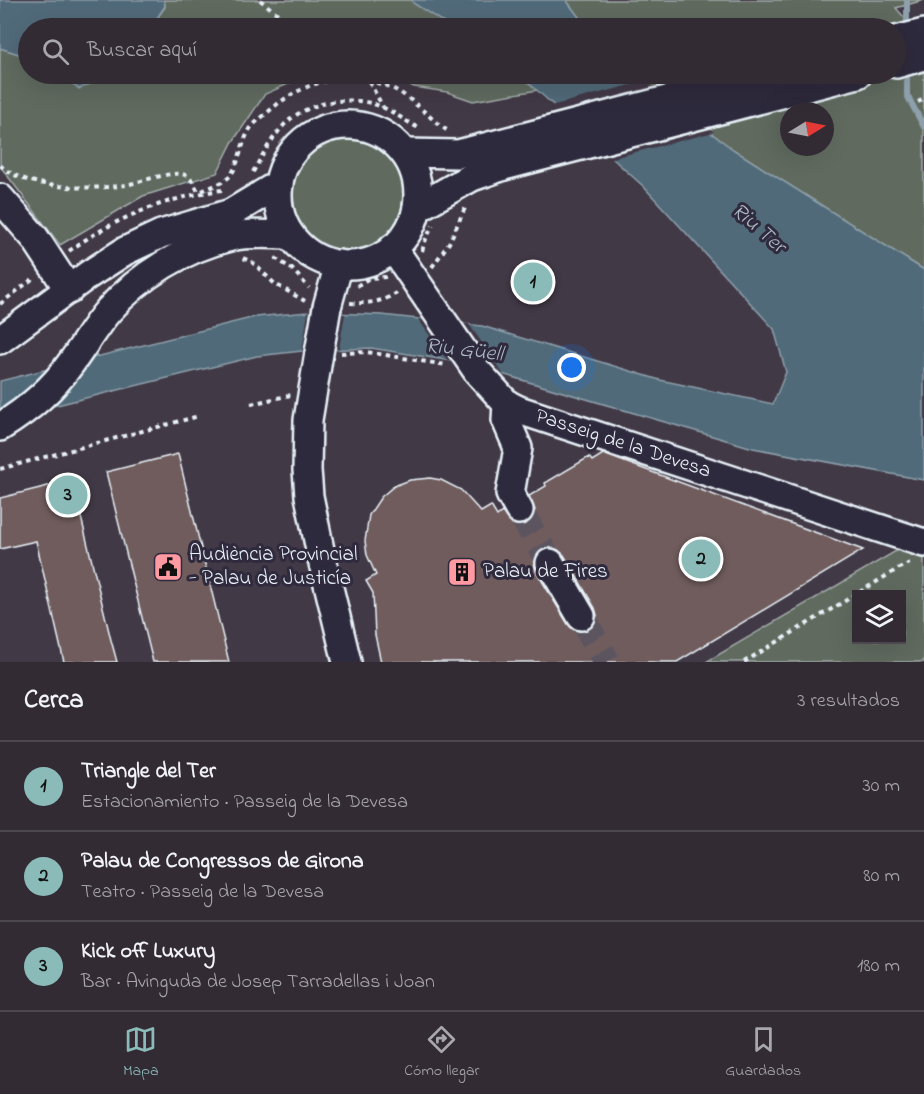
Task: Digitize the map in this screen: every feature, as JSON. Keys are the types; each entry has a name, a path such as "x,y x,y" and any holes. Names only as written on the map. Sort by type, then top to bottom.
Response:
{"street":[{"path":"906,38 924,33"},
{"path":"906,61 924,56"},
{"path":"428,213 417,179 405,153 395,142 365,127 335,127 314,135 296,148 285,166 279,184 279,209 290,235 312,255 339,264 368,262 393,248 412,225 466,188 501,155 734,84"},
{"path":"405,153 456,146 501,155 814,84"},
{"path":"0,340 125,251 161,234 231,213 279,184"},
{"path":"0,198 35,238 69,290"},
{"path":"0,427 43,395 71,364 108,311 148,275 190,251 232,237 290,235"},
{"name":"Passeig de la Devesa","path":"393,248 441,318 465,369 507,404 919,552"},
{"path":"339,264 329,301 326,353 308,420 307,470 309,496 342,661"},
{"path":"507,404 506,420 519,448 510,494 519,510"},
{"path":"550,563 581,616"}],"path":[{"path":"260,0 283,18"},
{"path":"0,304 72,248 128,215 199,193 230,177 250,128 280,101 302,88 316,84"},
{"path":"371,84 383,107"},
{"path":"377,84 391,88 412,101 428,117 452,134 456,146"},
{"path":"918,102 924,99"},
{"path":"252,172 269,144 285,124 302,112 331,102 360,102 383,107 411,125 427,132"},
{"path":"0,165 6,171 45,185 91,188 126,185 181,174 190,178 199,193"},
{"path":"426,273 438,260 458,228 466,188"},
{"path":"199,193 227,190"},
{"path":"422,253 426,239 428,213"},
{"path":"242,254 275,284 303,301 371,303 381,301 403,288"},
{"path":"269,256 292,269 310,290 329,301"},
{"path":"351,291 369,278 388,278"},
{"path":"326,353 367,352 465,369"},
{"path":"250,404 296,394"},
{"path":"0,469 199,416"},
{"path":"744,662 901,567 919,552"}],"green space":[{"path":"164,0 412,0 438,18 157,18 165,7"},
{"path":"566,0 924,0 896,8 905,18 580,18"},
{"path":"906,19 924,40 924,270 734,150 645,84 906,84"},
{"path":"0,48 18,54 18,84 288,84 265,94 232,143 217,173 143,196 60,245 0,166"},
{"path":"408,84 531,84 538,90 473,101 447,92"},
{"path":"350,138 372,142 390,155 403,173 407,195 403,217 390,235 372,248 350,252 328,248 310,235 297,217 293,195 297,173 310,155 328,142"},
{"path":"901,548 924,559 924,662 706,662"}],"water":[{"path":"0,0 164,0 165,6 157,18 18,18 18,54 0,48"},
{"path":"412,0 566,0 580,18 436,18 413,3"},
{"path":"72,84 90,84 79,89"},
{"path":"530,84 645,84 734,150 924,270 924,480 753,448 464,363 371,348 302,351 257,356 0,419 0,381 255,317 308,312 382,315 482,326 660,380 773,404 786,372 774,329 643,186"}],"pier":[{"path":"634,84 650,84 714,132 609,159 550,106"},
{"path":"308,312 345,314 339,349 302,351"},
{"path":"418,319 469,324 504,375 447,360"}],"building":[{"name":"Audiència Provincial - Palau de Justicía","path":"178,454 229,662 153,662 106,472"},
{"path":"603,454 863,550 677,662 381,662 375,635 373,593 366,581 376,575 367,555 365,541 369,515 381,497 394,486 410,480 430,478 441,480 461,490 481,512 491,506 497,516 502,512 511,523 519,526 527,523 533,517 535,510 529,496 546,486 545,483 589,457 592,461","holes":["550,547 564,555 595,608 597,615 595,623 588,630 580,632 568,624 536,571 534,562 543,549"]},
{"path":"72,480 117,662 64,662 36,541 0,549 0,498"}],"waterway":[{"path":"907,0 907,29"},
{"path":"907,67 907,95 924,127"}],"tunnel":[{"path":"519,510 550,563"},
{"path":"581,616 607,662"}],"place":[{"name":"Triangle del Ter","path":"533,282"},
{"name":"Kick off Luxury","path":"68,495"},
{"name":"Palau de Congressos de Girona","path":"701,559"},
{"name":"Audiència Provincial - Palau de Justicía","path":"168,567"},
{"name":"Palau de Fires","path":"462,572"}],"water label":[{"name":"Riu Ter","path":"758,229"},
{"name":"Riu Güell","path":"464,351"}]}
